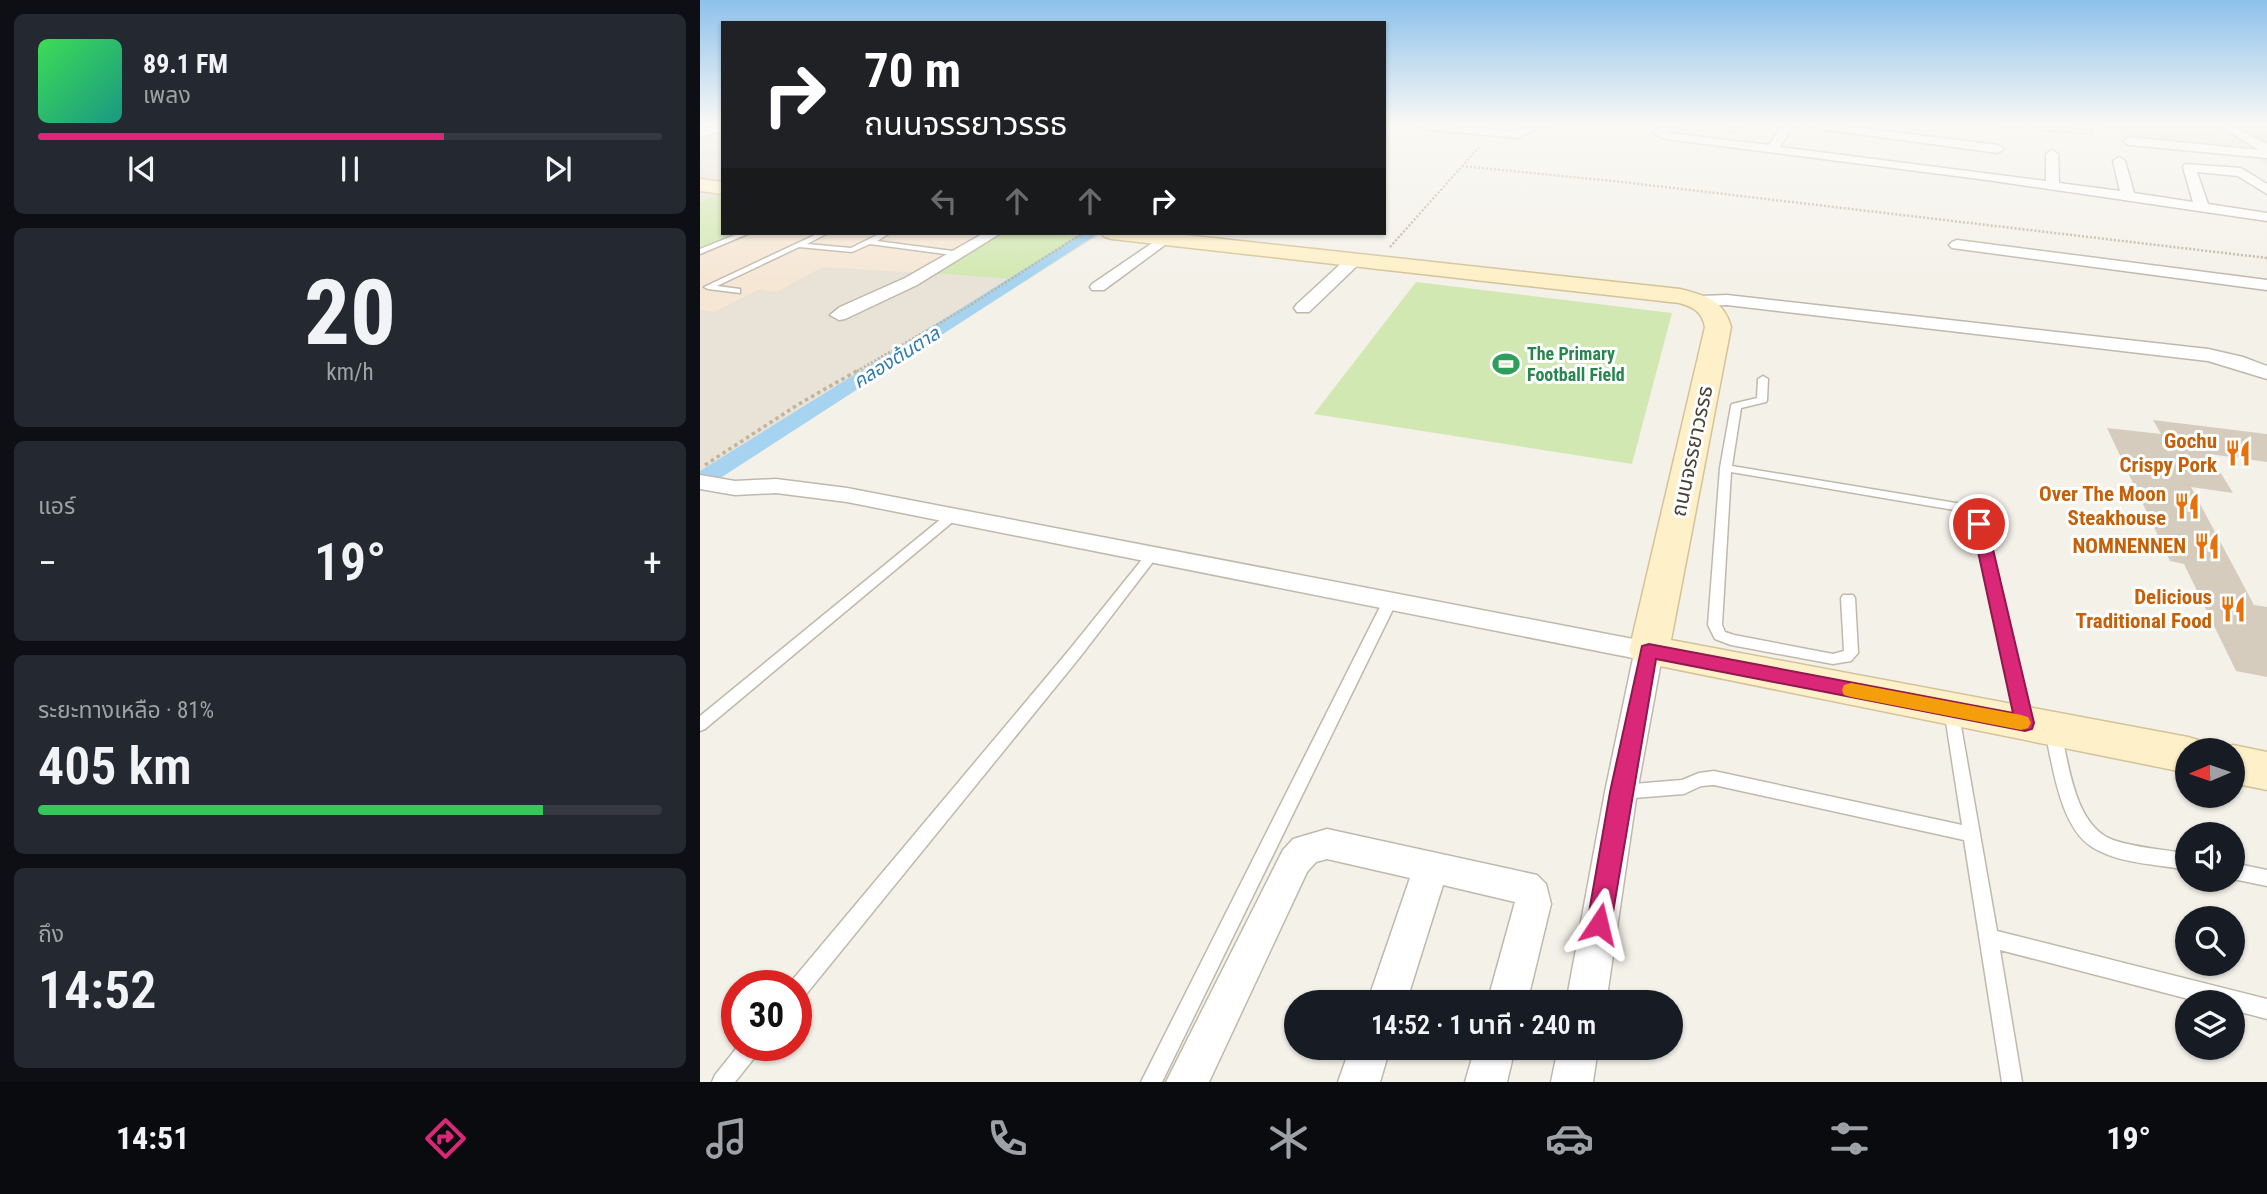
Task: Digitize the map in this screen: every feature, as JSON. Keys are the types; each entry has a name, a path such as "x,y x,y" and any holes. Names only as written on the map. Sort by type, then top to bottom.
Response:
{"main road":[{"path":"700,186 721,188"},
{"path":"1129,235 1680,296 1707,306"},
{"name":"ถนนจรรยาวรรธ","path":"1649,651 1718,327 1707,306"},
{"path":"1649,651 2175,752"},
{"path":"2245,766 2267,771"}],"street":[{"path":"2028,176 2053,186 2267,218"},
{"path":"2053,176 2053,186"},
{"path":"2123,176 2128,197"},
{"path":"2192,176 2202,208"},
{"path":"2247,176 2267,190"},
{"path":"839,315 859,304 883,296 991,235"},
{"path":"1098,287 1164,239"},
{"path":"1957,245 2267,285"},
{"path":"1303,308 1364,262"},
{"path":"1707,306 2208,355 2236,361 2267,373"},
{"path":"2001,335 2214,363 2267,381"},
{"path":"700,482 735,488 776,486 847,495 1649,651 1621,792 1588,990"},
{"path":"1187,1082 1295,861 1304,850 1327,844 1516,884 1533,896 1533,904 1510,990"},
{"path":"1390,990 1431,867"},
{"path":"1359,1082 1366,1060"},
{"path":"1486,1082 1492,1060"},
{"path":"1572,1082 1576,1060"}],"lane":[{"path":"700,253 741,235"},
{"path":"704,287 820,235"},
{"path":"797,245 852,250 882,235"},
{"path":"868,242 960,254"},
{"path":"704,287 737,291"},
{"path":"1763,379 1762,400 1736,406 1726,468 1715,625 1720,635 1731,640 1833,659 1846,657 1851,653 1848,598"},
{"path":"1726,468 1970,509 1979,524 2038,726 2076,816 2086,832 2107,846 2175,859"},
{"path":"700,725 951,517"},
{"path":"812,972 1075,653 1152,555"},
{"path":"1151,1082 1391,599"},
{"path":"1951,709 2012,1082"},
{"path":"1621,792 1684,787 1699,780 1714,778 1970,834"},
{"path":"2245,873 2267,877"},
{"path":"1987,938 2267,1009"},
{"path":"722,1082 739,1061"}],"path":[{"path":"1364,262 1451,176"},
{"path":"1567,176 2267,258"},
{"path":"700,468 799,404 969,306 1080,235"}],"shaded area":[{"path":"700,176 721,176 721,235 1099,235 700,487"},
{"path":"734,235 985,235 921,273 823,267 776,292 760,289 714,312 700,310 700,249"}],"green space":[{"path":"721,196 721,235 734,235 700,249 700,202"},
{"path":"998,235 1082,236 1015,279 932,273"},
{"name":"The Primary Football Field","path":"1416,282 1672,313 1632,464 1314,414"}],"building":[{"path":"2153,420 2267,434 2267,462 2209,454 2233,493 2191,487 2254,605 2267,607 2267,677 2236,671 2184,564 2170,561 2107,428 2161,434"}],"waterway":[{"name":"คลองต้นตาล","path":"700,481 1089,235"}],"slow traffic":[{"path":"1851,690 2021,723"}],"place":[{"name":"The Primary Football Field","path":"1506,364"},
{"name":"Gochu Crispy Pork","path":"2238,453"},
{"name":"Over The Moon Steakhouse","path":"2187,506"},
{"name":"NOMNENNEN","path":"2207,546"},
{"name":"Delicious Traditional Food","path":"2233,609"}],"route":[{"path":"1599,924 1621,792 1649,651 2025,723 1979,524"}]}
